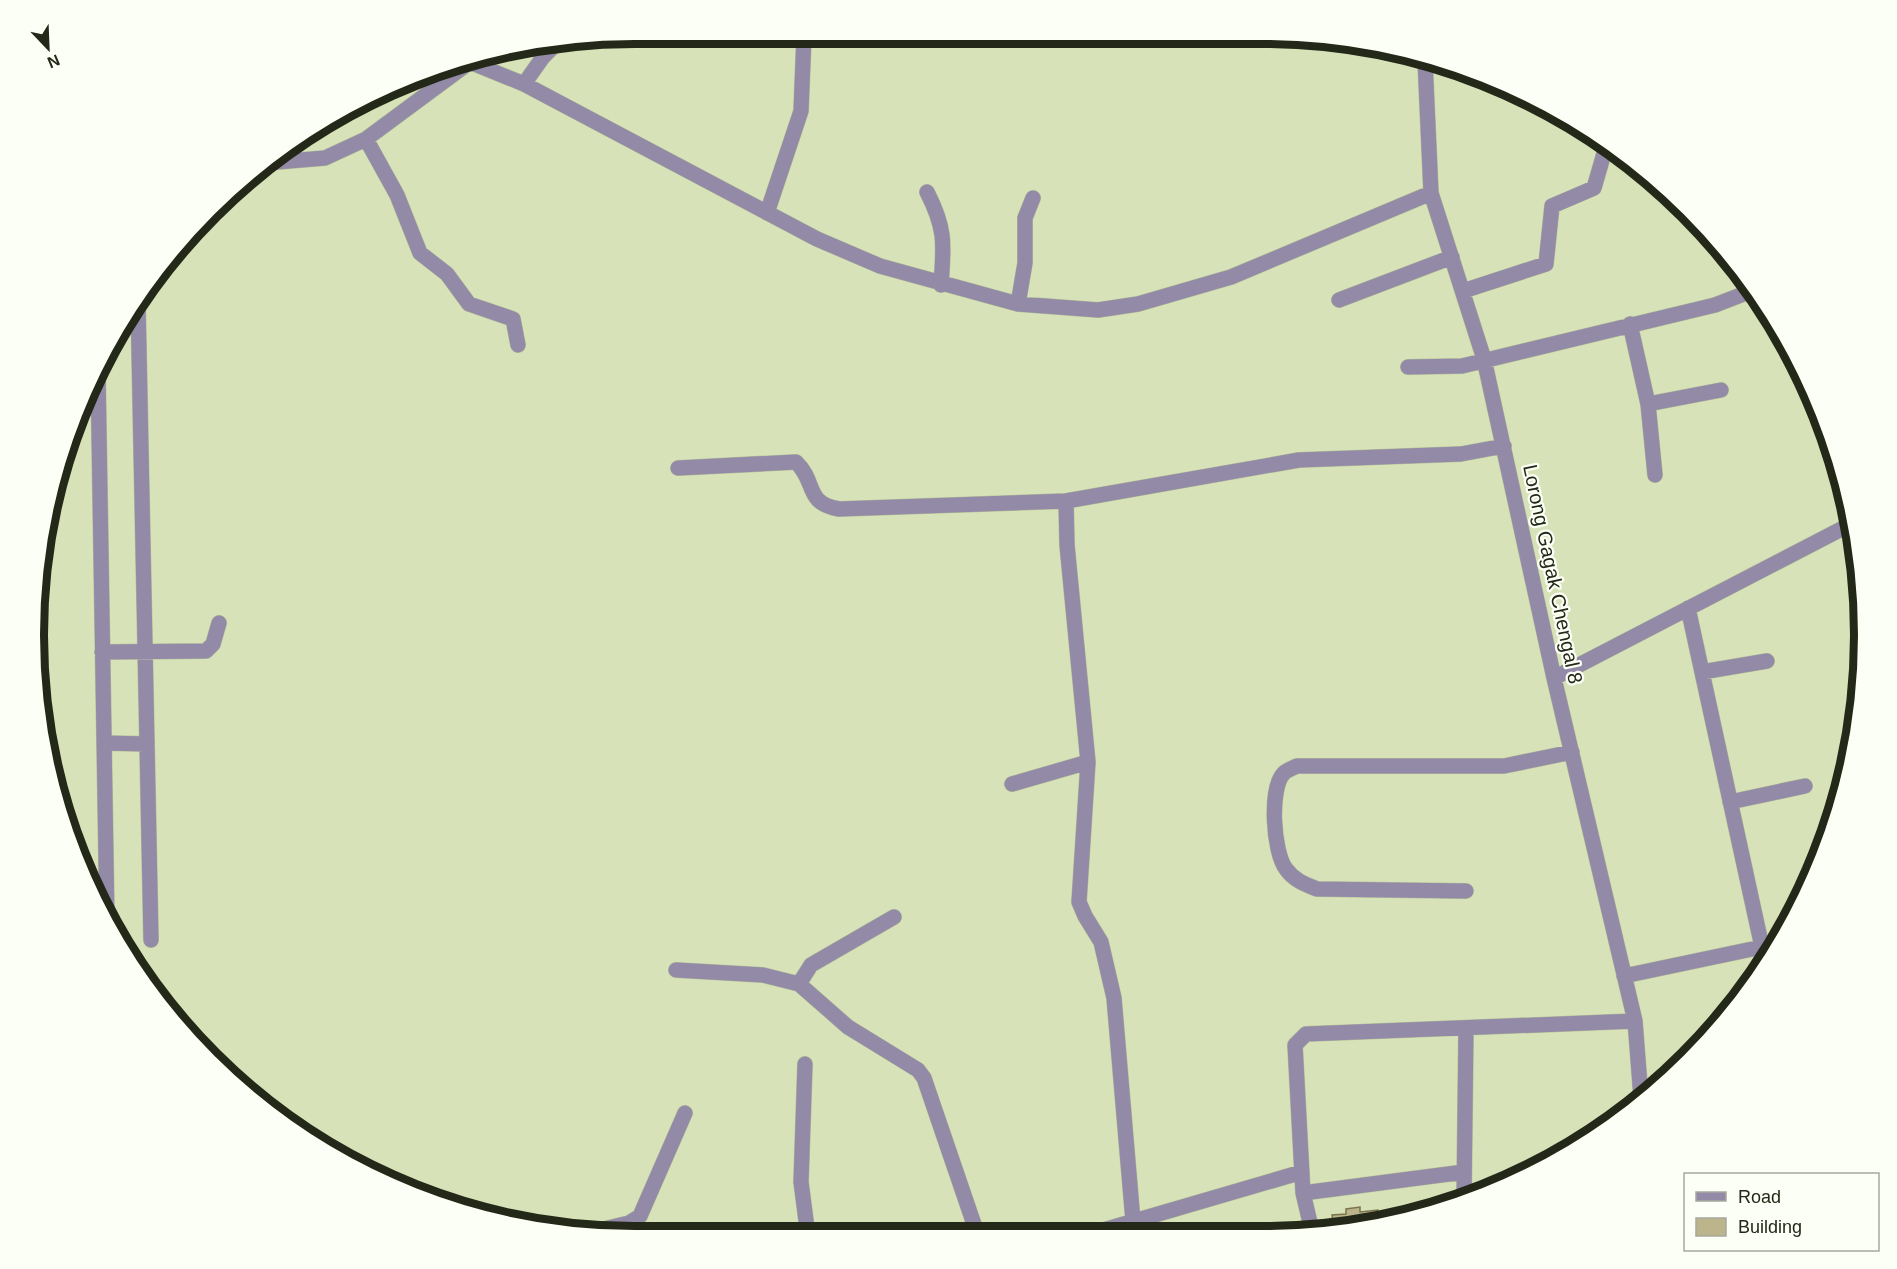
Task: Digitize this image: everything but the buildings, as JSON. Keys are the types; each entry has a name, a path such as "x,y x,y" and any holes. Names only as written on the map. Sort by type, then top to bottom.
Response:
{"street":[{"path":"767,213 801,111 804,44"},
{"path":"524,84 550,50"},
{"path":"479,65 524,84 817,239 880,266 940,285 1018,304 1098,310 1138,304 1231,277 1431,193"},
{"name":"Lorong Gagak Chengal 8","path":"1425,67 1431,193 1484,359 1554,678 1635,1022 1640,1088"},
{"path":"281,162 325,158 366,139 451,73"},
{"path":"366,139 397,195 420,253 447,274 469,304 513,319 518,345"},
{"path":"1463,291 1546,264 1552,206 1594,188 1604,153"},
{"path":"927,192 940,218 944,234 940,285"},
{"path":"1018,304 1024,263 1025,218 1033,198"},
{"path":"1339,300 1452,257"},
{"path":"1408,367 1452,367 1715,305 1745,294"},
{"path":"138,314 150,940"},
{"path":"1630,324 1648,404 1655,475"},
{"path":"98,386 107,901"},
{"path":"1648,404 1721,390"},
{"path":"678,468 796,462 803,469 814,498 825,506 839,509 1066,501 1299,460 1461,454 1504,447"},
{"path":"1066,501 1066,537 1088,762 1079,902 1084,916 1101,942 1114,998 1132,1221"},
{"path":"1554,678 1843,528"},
{"path":"1688,608 1730,802 1768,941"},
{"path":"102,652 206,651 213,644 219,624"},
{"path":"1702,672 1767,661"},
{"path":"104,743 147,744"},
{"path":"1466,891 1317,889 1299,883 1284,868 1275,840 1278,786 1284,773 1297,766 1504,766 1572,752"},
{"path":"1012,784 1088,762"},
{"path":"1730,802 1805,786"},
{"path":"799,984 811,965 894,917"},
{"path":"1624,976 1764,947"},
{"path":"676,970 763,975 799,984 848,1027 918,1070 924,1078 975,1226"},
{"path":"1310,1223 1303,1193 1295,1045 1300,1037 1306,1034 1635,1022"},
{"path":"1464,1190 1466,1028"},
{"path":"805,1064 801,1182 807,1226"},
{"path":"620,1225 629,1223 640,1216 685,1113"},
{"path":"1116,1226 1302,1172"},
{"path":"1303,1193 1464,1172"}]}
